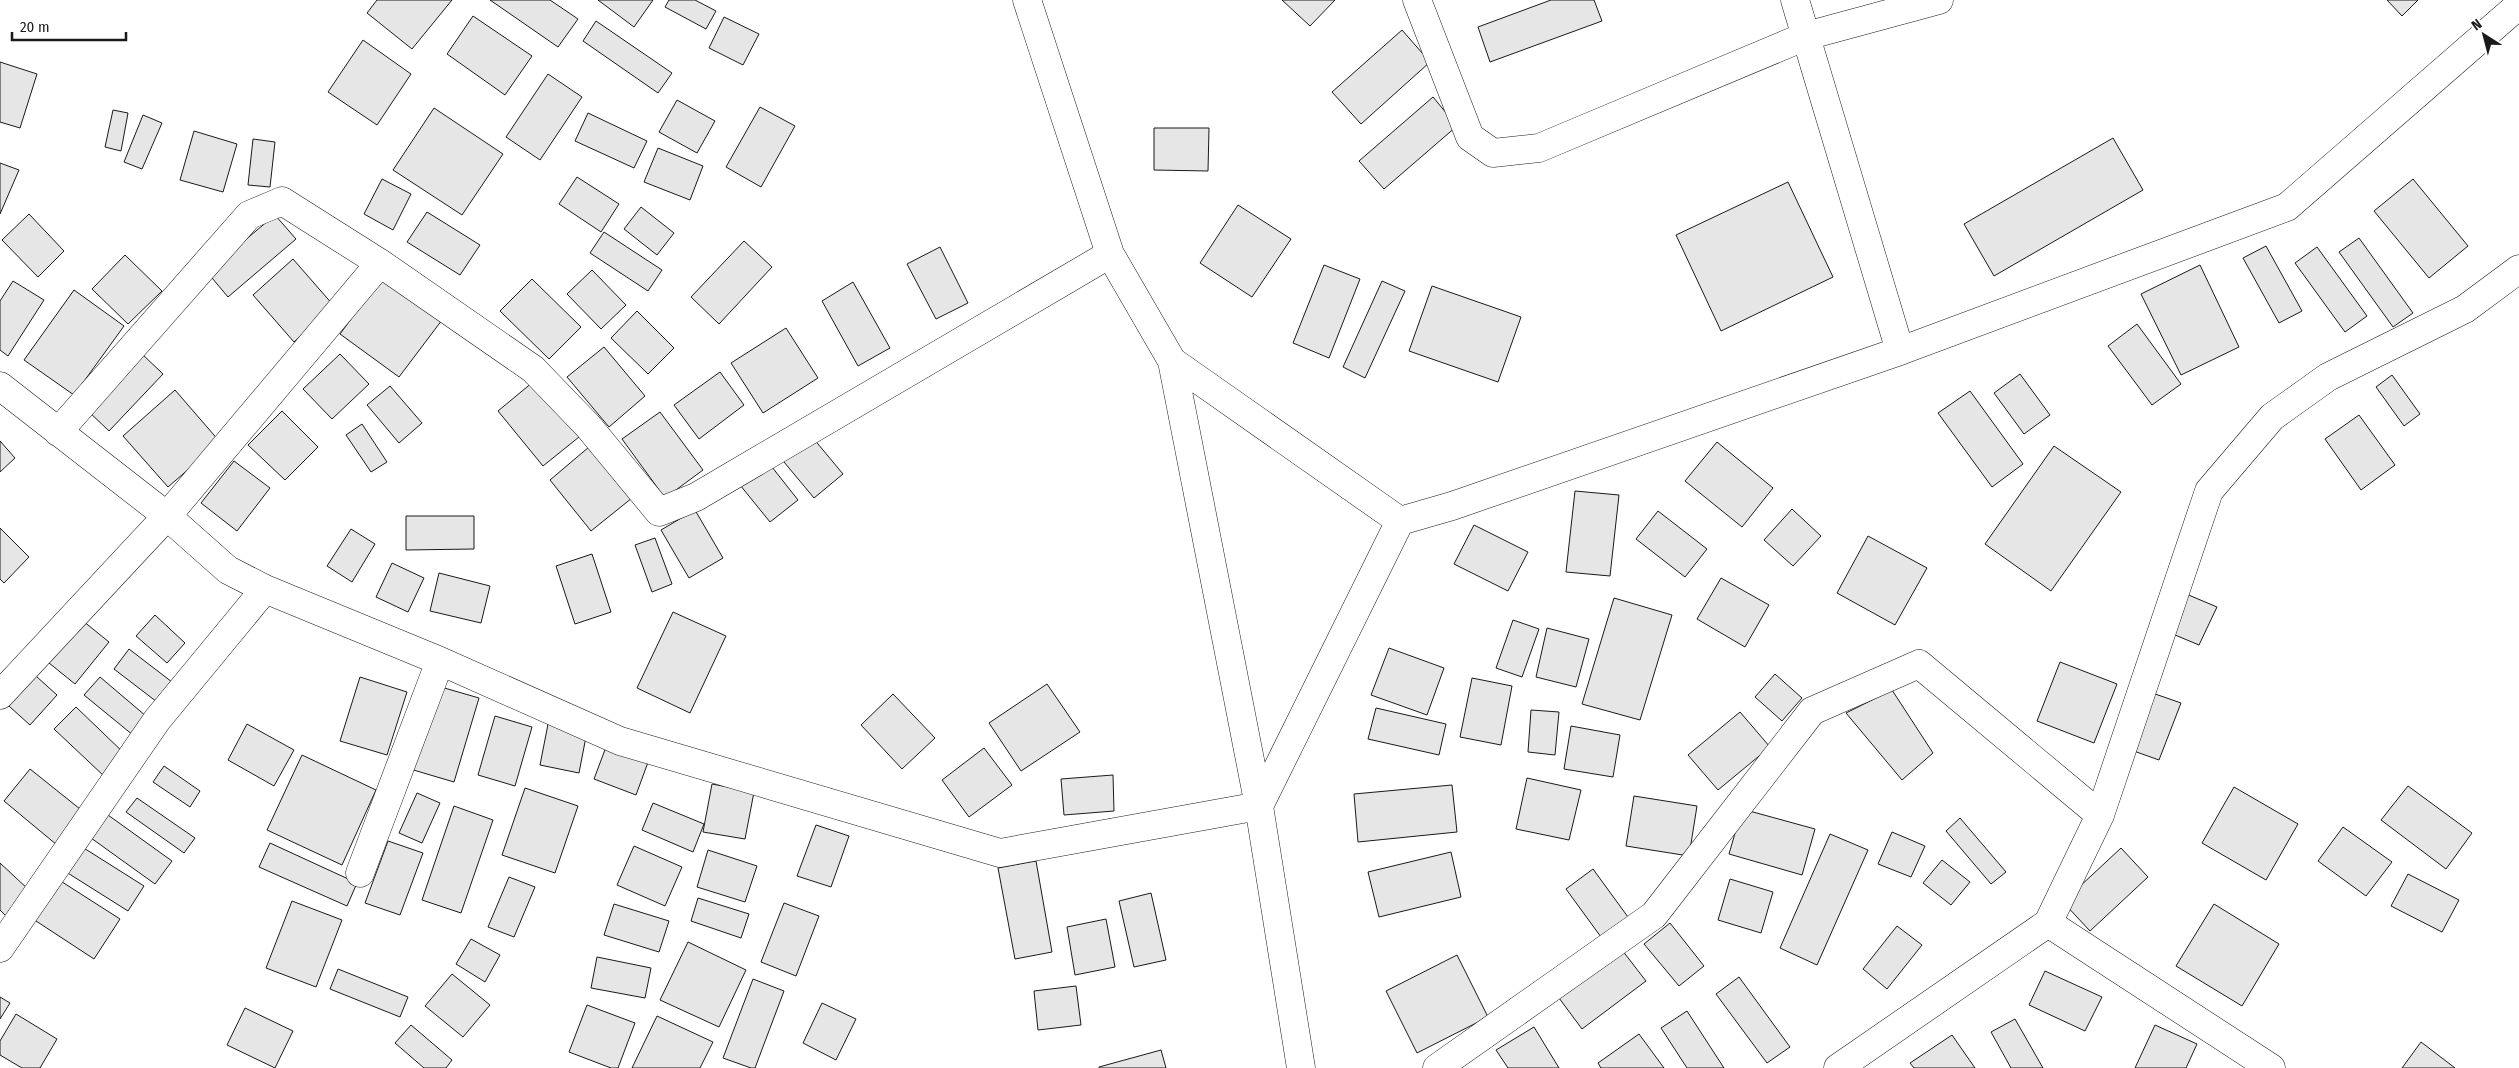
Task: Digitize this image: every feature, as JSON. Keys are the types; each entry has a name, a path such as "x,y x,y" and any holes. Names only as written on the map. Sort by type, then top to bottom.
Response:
{"street":[{"path":"1027,0 1110,254 1172,361 1259,806 1301,1068"},
{"path":"1417,0 1470,137 1493,153 1538,148 1806,36 1939,0"},
{"path":"1795,0 1900,351"},
{"path":"1259,806 1400,521 1452,506 1900,351 2287,207 2519,5"},
{"path":"58,432 249,215 282,201 380,263 533,369 588,426 659,512 696,497 1110,254"},
{"path":"0,695 168,516 380,263"},
{"path":"1838,1068 2048,923 2100,815 2209,491 2272,417 2328,377 2464,309 2519,269"},
{"path":"1172,361 1400,521"},
{"path":"0,386 168,516 228,570 264,589 440,661 620,741 1000,853 1259,806"},
{"path":"0,948 157,720 264,589"},
{"path":"360,873 440,661"},
{"path":"1437,1068 1654,914 1812,711 1919,664 2100,815"},
{"path":"2048,923 2271,1068"}],"building":[{"path":"377,0 452,0 412,49 367,13"},
{"path":"490,0 550,0 578,19 558,47"},
{"path":"598,0 653,0 634,27"},
{"path":"669,0 695,0 716,11 706,29 665,7"},
{"path":"1282,0 1335,0 1310,26"},
{"path":"1551,0 1594,0 1602,21 1490,62 1478,27"},
{"path":"2387,0 2418,0 2402,16"},
{"path":"473,16 532,56 505,95 447,54"},
{"path":"724,17 759,34 743,65 709,48"},
{"path":"596,21 672,73 658,93 583,41"},
{"path":"1402,30 1430,62 1361,124 1332,92"},
{"path":"363,40 411,74 377,125 328,92"},
{"path":"0,62 37,74 20,128 0,122"},
{"path":"548,74 582,97 540,160 506,137"},
{"path":"1433,97 1457,126 1384,189 1359,161"},
{"path":"677,100 715,121 697,153 659,132"},
{"path":"760,107 795,126 761,187 726,167"},
{"path":"434,108 503,154 462,215 393,170"},
{"path":"113,110 128,113 121,151 105,147"},
{"path":"588,113 647,141 634,168 575,141"},
{"path":"143,115 162,123 142,169 124,162"},
{"path":"1154,128 1209,128 1208,171 1154,170"},
{"path":"194,131 237,144 223,192 180,180"},
{"path":"2113,138 2143,190 1994,276 1964,224"},
{"path":"253,139 275,142 270,187 248,185"},
{"path":"658,148 703,166 690,200 644,182"},
{"path":"0,163 19,170 0,214"},
{"path":"577,177 619,204 601,232 559,204"},
{"path":"382,179 411,194 393,230 364,214"},
{"path":"2413,179 2468,246 2429,278 2374,211"},
{"path":"1788,182 1833,277 1721,331 1676,235"},
{"path":"1238,205 1291,239 1252,297 1200,263"},
{"path":"641,207 674,233 657,255 624,229"},
{"path":"427,212 480,245 460,275 407,242"},
{"path":"29,214 64,251 38,277 2,240"},
{"path":"275,215 296,239 228,297 207,272"},
{"path":"604,232 662,270 648,291 590,253"},
{"path":"2359,238 2413,313 2393,327 2339,252"},
{"path":"744,241 772,267 719,324 691,297"},
{"path":"2266,246 2302,311 2279,323 2243,258"},
{"path":"940,247 968,303 936,319 907,264"},
{"path":"2317,247 2367,316 2345,332 2295,263"},
{"path":"125,255 162,291 128,324 92,289"},
{"path":"293,259 334,306 294,342 253,295"},
{"path":"1324,265 1360,279 1329,358 1293,343"},
{"path":"2200,265 2239,347 2181,375 2141,294"},
{"path":"592,270 626,305 601,329 567,294"},
{"path":"383,276 442,320 399,377 340,334"},
{"path":"532,279 581,327 549,359 500,311"},
{"path":"13,281 44,300 8,356 0,350 0,301"},
{"path":"1382,281 1405,291 1365,378 1343,367"},
{"path":"853,282 890,348 858,366 822,301"},
{"path":"1432,286 1521,317 1498,382 1409,351"},
{"path":"74,290 124,326 74,395 24,360"},
{"path":"637,311 674,348 648,374 611,338"},
{"path":"2137,324 2181,384 2152,405 2108,346"},
{"path":"786,328 818,378 763,413 731,363"},
{"path":"604,347 645,396 609,427 567,377"},
{"path":"141,353 163,374 109,431 87,410"},
{"path":"340,354 369,384 332,419 303,389"},
{"path":"720,372 744,405 699,439 674,405"},
{"path":"2020,374 2050,415 2024,434 1994,393"},
{"path":"2392,375 2420,414 2404,426 2376,387"},
{"path":"533,382 579,437 543,466 498,411"},
{"path":"390,386 422,423 399,443 367,405"},
{"path":"175,390 220,442 168,487 123,436"},
{"path":"1970,391 2023,464 1992,487 1938,413"},
{"path":"282,411 318,447 285,480 248,445"},
{"path":"660,412 703,470 665,498 622,439"},
{"path":"2359,415 2395,465 2361,490 2325,439"},
{"path":"362,424 387,462 371,472 346,435"},
{"path":"808,432 843,474 814,498 779,456"},
{"path":"0,441 15,458 0,472"},
{"path":"1717,442 1773,488 1742,527 1685,481"},
{"path":"2054,446 2121,492 2051,591 1985,544"},
{"path":"589,447 632,498 591,531 550,480"},
{"path":"234,461 270,488 237,531 201,503"},
{"path":"768,462 798,500 770,522 740,485"},
{"path":"1575,491 1619,495 1610,576 1566,572"},
{"path":"1792,509 1821,536 1793,566 1764,540"},
{"path":"695,510 723,558 689,578 661,530"},
{"path":"1658,511 1707,549 1685,577 1636,539"},
{"path":"406,516 474,516 474,549 406,550"},
{"path":"1474,525 1528,552 1508,591 1454,564"},
{"path":"0,528 29,557 4,583 0,579"},
{"path":"351,529 375,544 352,582 327,566"},
{"path":"1868,536 1927,568 1895,625 1837,593"},
{"path":"655,538 672,584 652,592 635,545"},
{"path":"592,554 611,612 575,624 556,566"},
{"path":"392,563 424,578 408,612 376,597"},
{"path":"439,573 490,586 481,623 430,611"},
{"path":"1721,578 1769,605 1745,647 1697,619"},
{"path":"2172,588 2217,607 2199,645 2156,627"},
{"path":"1614,598 1672,615 1640,720 1582,704"},
{"path":"67,608 109,642 75,684 33,650"},
{"path":"673,612 726,636 690,713 637,688"},
{"path":"155,615 185,643 167,663 136,636"},
{"path":"1513,620 1539,629 1522,677 1496,668"},
{"path":"1547,628 1589,639 1576,687 1536,677"},
{"path":"1389,648 1444,668 1427,715 1371,695"},
{"path":"129,649 172,682 157,702 114,669"},
{"path":"16,658 57,695 30,725 0,698 0,675"},
{"path":"2060,662 2117,684 2094,743 2037,721"},
{"path":"1775,674 1802,698 1782,721 1755,697"},
{"path":"100,677 153,722 139,740 84,695"},
{"path":"360,677 407,692 387,755 340,741"},
{"path":"1472,678 1512,686 1501,745 1460,737"},
{"path":"1047,684 1080,732 1021,771 989,723"},
{"path":"434,685 479,698 454,782 410,769"},
{"path":"2138,688 2181,703 2159,760 2117,745"},
{"path":"1892,690 1933,753 1902,780 1846,713"},
{"path":"893,694 935,738 902,769 861,725"},
{"path":"76,707 126,755 105,777 54,729"},
{"path":"1376,708 1446,724 1439,755 1368,739"},
{"path":"1531,710 1559,712 1555,755 1528,752"},
{"path":"1740,712 1770,747 1718,790 1688,755"},
{"path":"550,714 589,721 579,773 540,765"},
{"path":"495,716 532,727 515,786 478,775"},
{"path":"247,724 294,750 274,786 228,760"},
{"path":"1571,726 1620,735 1613,777 1564,769"},
{"path":"612,731 654,746 636,795 594,779"},
{"path":"984,748 1012,785 969,817 942,780"},
{"path":"302,755 376,790 342,865 267,830"},
{"path":"164,766 200,791 190,807 153,782"},
{"path":"30,769 90,817 63,850 4,801"},
{"path":"1113,775 1114,811 1064,815 1061,779"},
{"path":"1527,778 1581,790 1569,840 1516,829"},
{"path":"712,784 754,792 745,839 703,832"},
{"path":"1452,785 1457,832 1358,842 1354,794"},
{"path":"2408,786 2472,833 2446,869 2381,820"},
{"path":"2234,787 2298,824 2266,880 2202,843"},
{"path":"525,788 578,806 555,873 502,855"},
{"path":"417,793 440,803 422,843 399,833"},
{"path":"1634,796 1697,806 1689,856 1626,846"},
{"path":"137,798 195,838 184,853 126,812"},
{"path":"653,803 704,824 693,852 642,830"},
{"path":"454,806 493,820 461,913 422,900"},
{"path":"1742,809 1815,829 1802,875 1729,854"},
{"path":"108,815 172,861 155,884 91,838"},
{"path":"1960,818 2006,872 1991,884 1946,831"},
{"path":"816,825 849,836 831,887 797,876"},
{"path":"2343,827 2392,862 2366,896 2318,861"},
{"path":"1892,832 1925,846 1911,877 1878,864"},
{"path":"1830,834 1868,850 1817,965 1780,948"},
{"path":"388,841 423,853 400,915 365,903"},
{"path":"270,843 357,883 347,906 259,867"},
{"path":"79,845 144,886 128,911 63,870"},
{"path":"634,846 682,867 665,906 617,885"},
{"path":"2121,848 2148,877 2090,931 2063,902"},
{"path":"708,850 757,866 745,902 697,887"},
{"path":"1451,852 1461,897 1379,917 1368,872"},
{"path":"1942,860 1970,882 1951,905 1923,883"},
{"path":"1036,861 1052,952 1015,959 998,868"},
{"path":"0,863 29,890 6,916 0,910"},
{"path":"1593,869 1628,917 1601,937 1566,889"},
{"path":"2408,874 2459,900 2442,932 2391,906"},
{"path":"509,877 535,887 514,937 488,927"},
{"path":"1730,879 1773,892 1761,933 1718,920"},
{"path":"59,880 120,919 94,959 33,919"},
{"path":"1151,893 1166,960 1134,967 1119,901"},
{"path":"698,898 749,914 741,938 691,921"},
{"path":"292,901 342,920 316,987 266,968"},
{"path":"784,903 819,916 796,976 761,962"},
{"path":"614,904 669,921 659,952 604,935"},
{"path":"2214,904 2279,944 2242,1006 2176,966"},
{"path":"1106,919 1115,967 1075,975 1067,927"},
{"path":"1670,923 1704,966 1679,986 1644,944"},
{"path":"1897,926 1922,945 1887,989 1863,969"},
{"path":"471,939 500,955 485,982 456,964"},
{"path":"688,942 746,970 719,1027 660,1000"},
{"path":"1622,950 1646,981 1582,1029 1559,998"},
{"path":"1457,955 1488,1017 1417,1053 1386,991"},
{"path":"597,957 651,968 645,998 591,988"},
{"path":"338,969 408,997 400,1017 330,989"},
{"path":"2045,971 2102,997 2085,1031 2029,1005"},
{"path":"452,974 490,1005 463,1037 425,1006"},
{"path":"1739,977 1790,1047 1767,1063 1716,994"},
{"path":"753,979 784,991 755,1068 751,1068 723,1058"},
{"path":"1076,986 1081,1025 1038,1030 1034,991"},
{"path":"0,997 10,1003 0,1019"},
{"path":"822,1003 856,1019 836,1060 803,1043"},
{"path":"587,1005 635,1023 618,1068 611,1068 569,1052"},
{"path":"245,1008 293,1031 275,1068 227,1045"},
{"path":"1687,1011 1724,1068 1687,1068 1661,1028"},
{"path":"16,1014 57,1039 40,1068 22,1068 0,1055 0,1041"},
{"path":"657,1016 713,1042 700,1068 632,1068"},
{"path":"2015,1019 2043,1068 2011,1068 1991,1032"},
{"path":"411,1025 452,1060 446,1068 424,1068 395,1043"},
{"path":"2155,1025 2197,1044 2186,1068 2135,1068"},
{"path":"1534,1027 1559,1068 1508,1068 1496,1050"},
{"path":"1639,1034 1664,1068 1601,1068 1598,1063"},
{"path":"1952,1035 1975,1068 1914,1068 1910,1063"},
{"path":"2421,1042 2455,1068 2402,1068"},
{"path":"1161,1050 1166,1068 1099,1068 1099,1067"}]}
